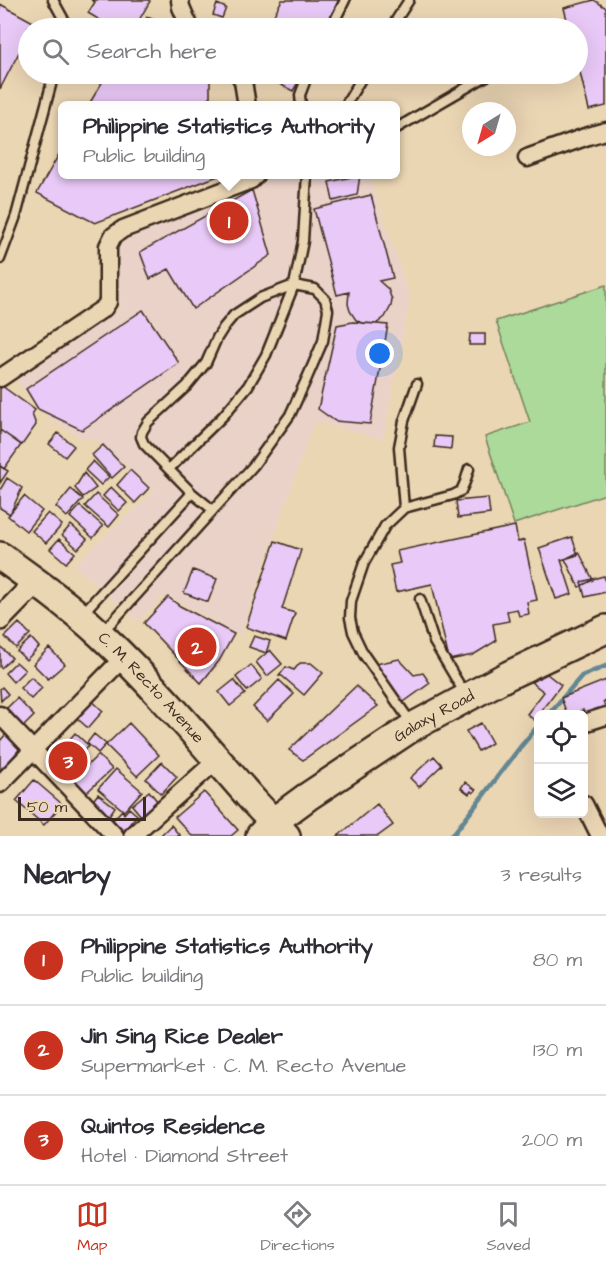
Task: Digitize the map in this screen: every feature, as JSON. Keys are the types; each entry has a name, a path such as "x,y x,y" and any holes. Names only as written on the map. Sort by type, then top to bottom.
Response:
{"main road":[{"name":"C. M. Recto Avenue","path":"0,556 90,625 123,657 218,759 273,831"},
{"name":"Galaxy Road","path":"273,831 414,726 467,697 606,629"}],"street":[{"path":"180,0 186,18"},
{"path":"244,84 246,101"},
{"path":"527,158 606,131"},
{"path":"0,378 104,308 108,303 108,246 113,236 123,229 253,179"},
{"path":"0,619 36,582"},
{"path":"0,784 123,657"},
{"path":"0,715 115,836"},
{"path":"588,722 606,716"},
{"path":"132,836 218,759"},
{"path":"588,812 600,836"}],"lane":[{"path":"53,0 63,18"},
{"path":"336,18 345,0"},
{"path":"397,18 409,0"},
{"path":"0,259 16,216 51,84"},
{"path":"301,101 300,95 304,84"},
{"path":"347,101 358,84"},
{"path":"400,127 473,84"},
{"path":"169,470 223,416 248,386 266,355 294,285 303,242 307,179"},
{"path":"90,625 113,621 254,465 290,415 308,378 322,341 328,310 325,299 315,290 294,285 260,298 234,315 224,327 206,363 187,386 148,422 142,432 141,438 144,444 192,494 213,510"},
{"path":"404,508 399,447 404,421 417,384"},
{"path":"414,726 364,655 353,632 350,618 351,601 364,564 385,526 404,508 460,491 469,469"},
{"path":"90,625 192,494"},
{"path":"420,599 434,642 467,697"}],"shaded area":[{"path":"262,179 370,179 410,298 383,439 314,421 240,636 165,595 138,622 74,565 154,491 95,439 86,440 49,419 15,379 120,309 116,250 123,236"}],"green space":[{"path":"606,285 606,494 514,524 485,437 530,422 496,321"}],"building":[{"path":"91,0 150,1 140,18 96,18 88,13 95,2"},
{"path":"282,0 342,0 332,18 272,18"},
{"path":"594,0 606,8 606,106 589,110 583,84 588,84 588,18 566,18 564,8"},
{"path":"0,4 26,18 18,18 18,54 0,89"},
{"path":"217,4 226,8 222,18 213,15"},
{"path":"101,84 210,84 210,101 91,101"},
{"path":"279,84 297,84 293,91"},
{"path":"58,156 58,179 210,179 95,223 37,193"},
{"path":"359,179 357,195 333,201 329,182"},
{"path":"252,190 271,255 193,309 169,269 150,279 140,252"},
{"path":"371,195 393,278 379,281 388,289 392,300 385,317 376,324 361,323 356,320 348,304 349,292 337,295 314,209"},
{"path":"143,310 179,363 82,430 38,409 26,389"},
{"path":"353,322 388,325 370,424 335,421 318,409 337,325"},
{"path":"470,334 485,334 485,345 469,345"},
{"path":"2,386 35,410 32,414 36,425 22,445 0,430 0,389"},
{"path":"0,430 21,445 4,469 0,466"},
{"path":"58,433 74,446 65,457 49,444"},
{"path":"435,436 452,437 451,449 434,447"},
{"path":"103,445 124,467 112,478 92,455"},
{"path":"93,461 109,477 101,485 85,470"},
{"path":"0,466 8,471 0,483"},
{"path":"130,470 149,488 135,503 117,485"},
{"path":"84,473 96,488 83,497 75,488"},
{"path":"7,478 22,488 10,514 0,508 0,490"},
{"path":"111,487 127,503 119,511 103,496"},
{"path":"71,489 83,499 67,517 56,507"},
{"path":"96,494 119,515 109,527 85,506"},
{"path":"24,496 42,511 26,531 8,516"},
{"path":"488,498 490,514 458,518 456,501"},
{"path":"80,506 103,526 93,538 70,517"},
{"path":"48,513 62,525 46,543 32,531"},
{"path":"71,525 87,539 78,549 62,535"},
{"path":"515,526 518,542 524,540 537,600 527,602 529,614 519,616 517,609 507,611 509,621 493,624 496,641 473,655 449,660 432,584 396,592 390,565 400,563 397,551"},
{"path":"572,537 578,555 561,560 572,594 556,599 539,548"},
{"path":"59,539 75,553 66,563 50,549"},
{"path":"275,541 301,550 282,609 295,613 286,641 246,627"},
{"path":"579,552 593,580 579,587 565,559"},
{"path":"193,570 217,579 208,602 184,593"},
{"path":"604,576 606,592 585,597 581,582"},
{"path":"168,597 180,606 234,634 219,661 201,683 144,623"},
{"path":"19,623 30,634 16,648 5,637"},
{"path":"254,636 270,641 266,653 249,647"},
{"path":"31,638 39,647 26,660 17,651"},
{"path":"0,648 12,658 1,668"},
{"path":"49,648 65,664 48,679 33,664"},
{"path":"270,650 282,664 267,676 256,662"},
{"path":"399,659 414,675 423,673 430,683 401,704 376,664"},
{"path":"16,662 25,670 13,682 5,673"},
{"path":"300,663 311,663 323,673 304,695 282,676 279,676 286,667 294,670"},
{"path":"251,665 262,679 247,691 236,677"},
{"path":"547,674 561,685 542,710 534,710 534,720 527,714 544,692 531,682"},
{"path":"31,677 42,688 31,699 20,688"},
{"path":"234,680 245,694 230,706 219,692"},
{"path":"279,680 294,694 267,721 253,707"},
{"path":"606,680 606,701 603,702 605,706 588,713 588,710 566,710 561,698"},
{"path":"356,686 378,706 303,760 289,750"},
{"path":"2,687 8,694 1,701 0,689"},
{"path":"88,697 103,711 88,728 72,714"},
{"path":"17,698 34,716 23,727 6,709"},
{"path":"129,723 159,755 137,776 106,745"},
{"path":"481,723 492,743 478,751 466,731"},
{"path":"75,733 89,746 81,753 69,740"},
{"path":"6,734 21,747 2,771 0,769 0,741"},
{"path":"94,734 106,744 98,753 87,743"},
{"path":"63,743 83,763 69,777 48,756"},
{"path":"98,755 112,769 86,793 73,779"},
{"path":"434,756 442,765 419,787 410,778"},
{"path":"162,762 177,777 161,794 146,779"},
{"path":"116,769 142,791 124,811 98,789"},
{"path":"34,780 62,804 44,825 16,801"},
{"path":"465,782 476,790 473,793 471,791 469,794 461,788"},
{"path":"149,791 158,802 141,816 132,805"},
{"path":"204,792 238,830 231,836 192,836 175,817"},
{"path":"98,794 115,807 108,817 91,803"},
{"path":"377,804 393,825 378,836 338,836"},
{"path":"129,808 137,815 122,833 110,823 122,810 124,814"},
{"path":"171,825 180,836 160,836"}],"waterway":[{"path":"552,710 582,676 606,666"},
{"path":"452,836 534,731"}],"place":[{"name":"Philippine Statistics Authority","path":"229,221"},
{"name":"Jin Sing Rice Dealer","path":"197,647"},
{"name":"Quintos Residence","path":"68,761"}]}
